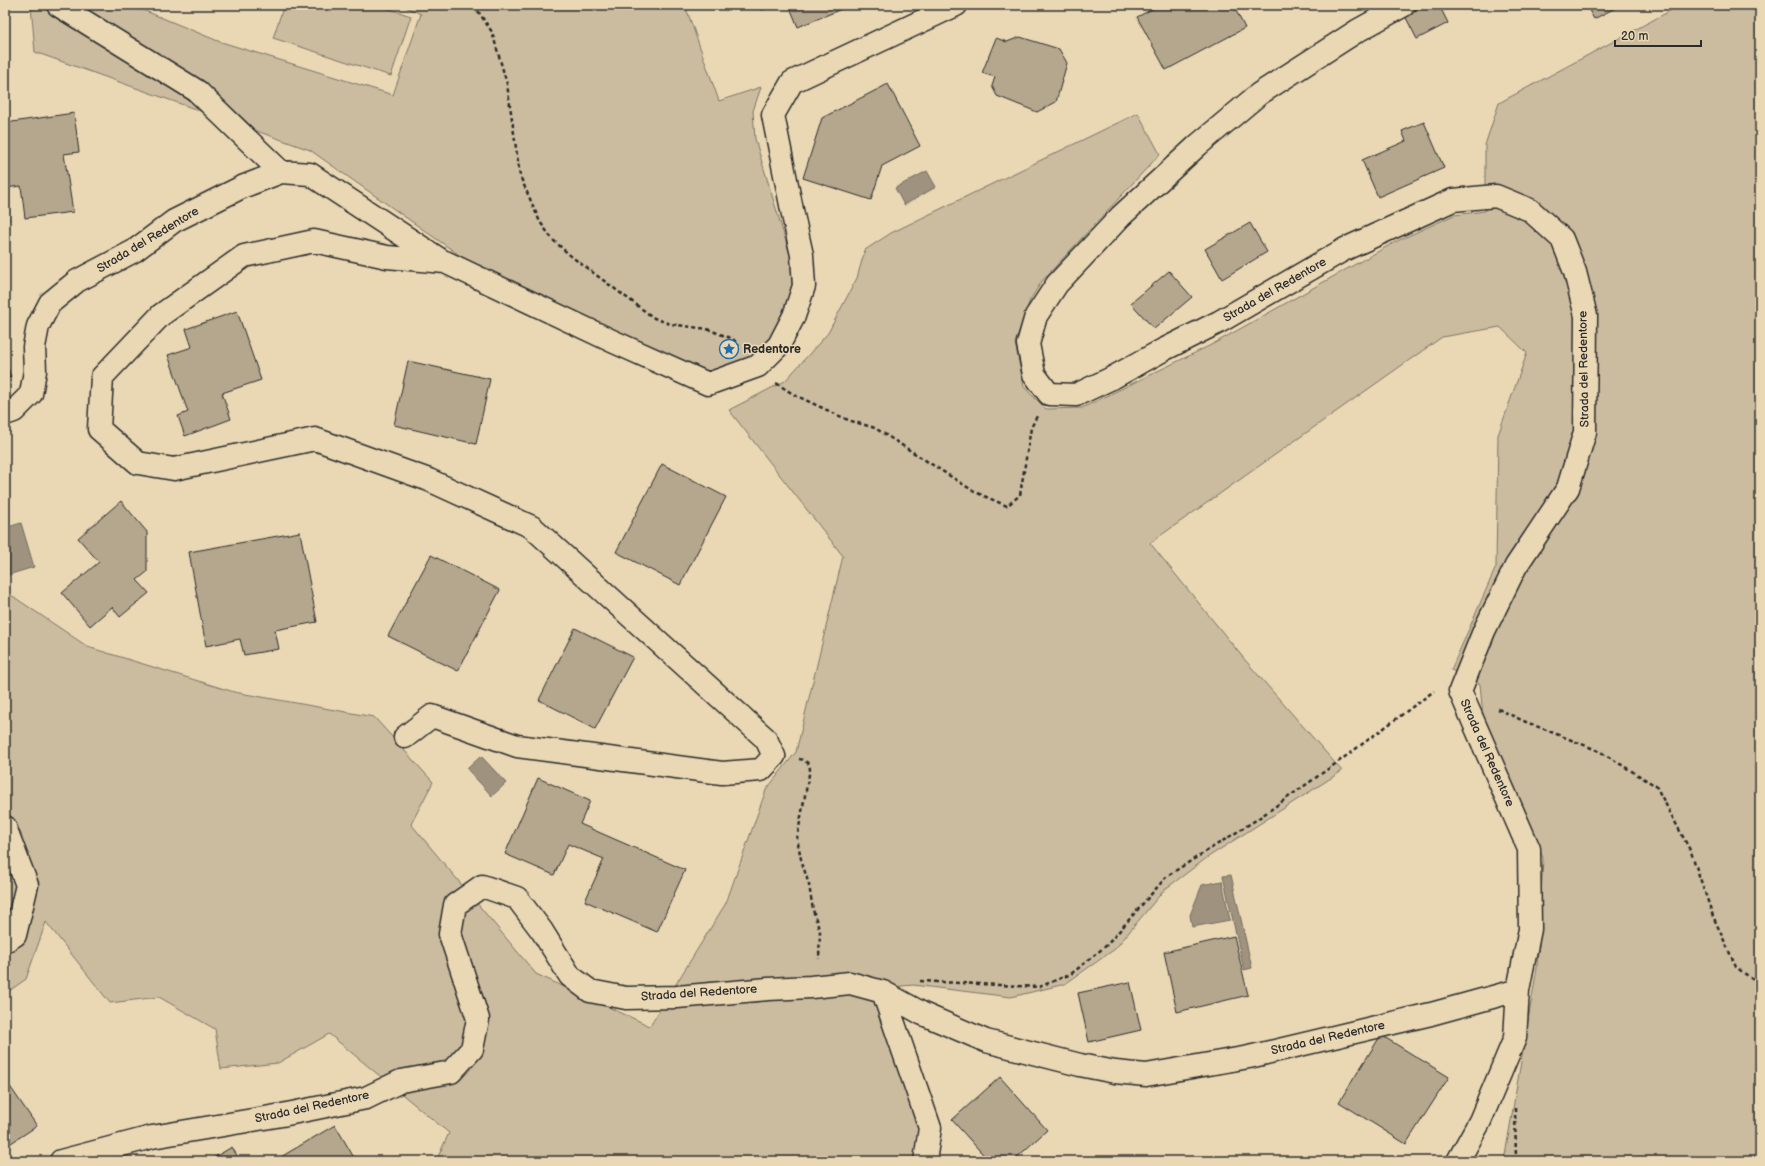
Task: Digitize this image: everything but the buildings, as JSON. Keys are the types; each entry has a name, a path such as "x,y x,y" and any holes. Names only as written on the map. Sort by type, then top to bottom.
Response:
{"street":[{"path":"58,5 197,91 281,172"},
{"path":"405,737 432,716 517,746 722,773 761,770 774,756 766,739 532,527 429,480 315,439 174,470 138,463 99,429 102,376 161,315 244,256 314,241 387,257 445,262 612,341 708,384 758,366 779,345 794,316 804,286 802,255 792,215 773,115 792,82 956,5"},
{"path":"1049,394 1034,374 1028,344 1036,316 1057,284 1121,216 1198,145 1259,94 1357,31 1404,5"},
{"name":"Strada del Redentore","path":"5,414 14,411 31,394 35,371 34,347 38,326 50,303 77,281 134,251 174,221 242,188 281,172 310,174 445,262"},
{"name":"Strada del Redentore","path":"61,1161 152,1137 282,1115 366,1098 401,1081 451,1072 472,1049 478,1018 450,934 455,905 482,886 517,898 542,931 570,976 590,991 626,998 677,997 768,988 811,988 850,983 883,992 923,1014 986,1042 1080,1065 1116,1072 1146,1075 1249,1057 1431,1014 1518,990 1530,929 1529,849 1460,691 1484,631 1516,566 1568,488 1584,432 1586,316 1575,272 1562,239 1530,210 1496,196 1453,200 1345,249 1219,322 1112,378 1076,395 1049,394"},
{"path":"5,827 27,885 15,936 5,941"},
{"path":"1458,1161 1480,1121 1515,1038 1518,990"},
{"path":"883,992 930,1128 925,1161"}],"path":[{"path":"474,5 492,32 507,84 520,176 540,222 553,240 572,257 654,318 670,324 707,329 733,339 775,382 793,394 848,420 875,428 975,492 1007,506 1020,495 1031,428 1049,394"},
{"path":"919,981 1039,987 1071,974 1108,946 1167,876 1269,811 1440,687 1460,691 1526,722 1599,751 1656,786 1691,852 1713,916 1736,968 1760,985"},
{"path":"774,756 805,760 809,764 810,769 798,838 801,859 810,885 813,910 820,932 820,972 805,979 804,984 811,988"}],"shaded area":[{"path":"31,5 131,5 218,41 393,95 421,14 401,5 685,5 719,101 761,87 753,111 755,139 790,255 793,296 765,352 736,368 703,374 647,351 462,257 310,150 35,52"},
{"path":"284,5 377,5 411,16 391,76 273,38"},
{"path":"1681,5 1760,5 1760,1161 1504,1161 1537,968 1543,858 1483,717 1480,684 1451,670 1496,567 1498,435 1527,353 1500,327 1442,337 1150,543 1245,660 1342,771 1208,857 1164,890 1115,949 1065,984 1011,997 913,985 858,990 881,1008 878,1015 902,1075 919,1127 917,1148 913,1161 436,1161 449,1133 329,1034 278,1063 221,1069 215,1029 159,997 110,1003 46,922 26,979 5,994 5,591 88,647 234,692 374,717 433,782 411,824 536,974 650,1026 726,903 766,790 796,752 843,556 729,410 785,381 828,333 857,278 865,250 891,233 1138,113 1160,154 1042,281 1030,300 1015,343 1024,387 1046,409 1082,408 1213,344 1395,242 1454,215 1485,211 1485,145 1499,103"},
{"path":"927,171 936,187 904,205 895,188"},
{"path":"21,523 34,567 8,575 5,565 5,528"},
{"path":"481,756 506,783 492,796 467,769"},
{"path":"1231,875 1252,968 1244,970 1223,876"},
{"path":"1222,881 1230,920 1192,927 1190,915 1202,885"}],"place":[{"name":"Redentore","path":"729,349"}]}
